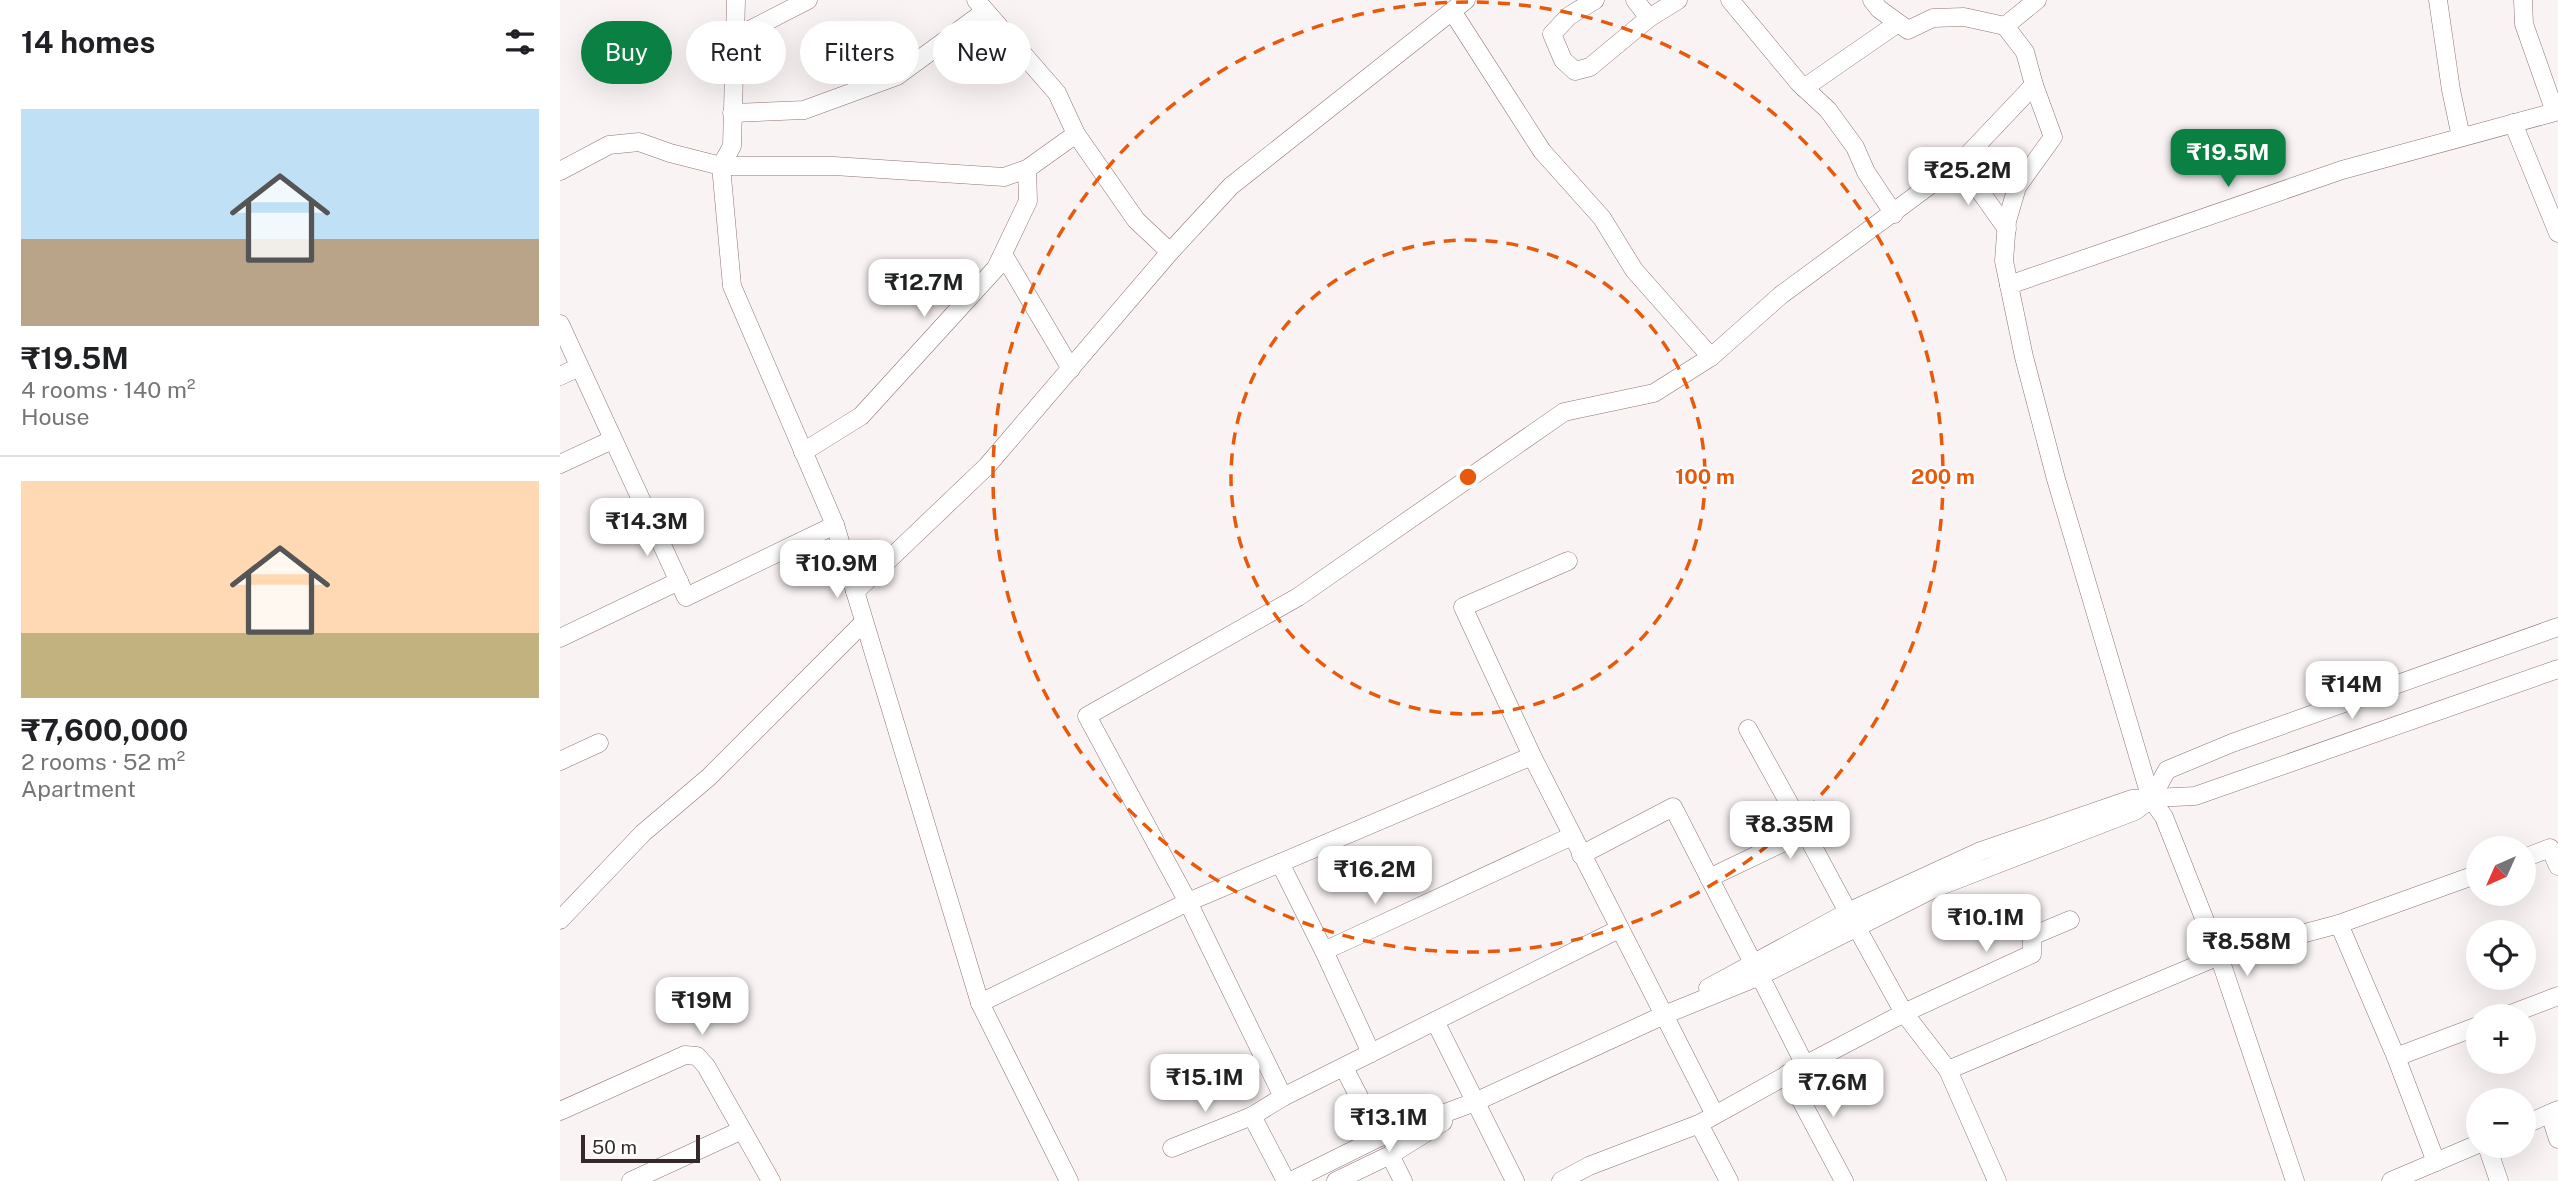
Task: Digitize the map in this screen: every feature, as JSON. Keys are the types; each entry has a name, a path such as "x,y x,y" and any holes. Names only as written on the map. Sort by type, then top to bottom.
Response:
{"street":[{"path":"735,21 736,0"},
{"path":"767,21 808,0"},
{"path":"1595,0 1569,16 1552,34 1563,60 1574,71 1590,67 1649,18 1678,0"},
{"path":"1635,0 1649,18"},
{"path":"1730,0 1804,88 1828,110 1855,147 1866,172 1894,214"},
{"path":"1872,0 1908,30 1933,18 1964,17 2005,26 2025,52 2053,137 2017,187 2007,229 2004,261 2024,357 2056,479 2151,799 2164,817 2219,956 2295,1181"},
{"path":"2005,26 2037,0"},
{"path":"2438,0 2461,138"},
{"path":"2009,285 2342,170 2554,112 2524,24 2524,0"},
{"path":"732,113 804,110 897,76 980,6 1057,93 1076,134 1136,220 1170,252"},
{"path":"855,593 987,466 1170,252 1231,186 1459,6 1542,151 1602,218 1634,270 1711,358"},
{"path":"1804,88 1898,23"},
{"path":"733,84 732,146 721,166 732,286 835,525 979,1003 1069,1181"},
{"path":"1283,1097 1188,902 1087,716 1298,597 1564,412 1654,393 1711,358 1781,295 1961,163 2034,85"},
{"path":"2513,123 2558,233"},
{"path":"560,171 609,145 639,142 721,166 834,166 1004,177 1027,169 1076,134"},
{"path":"1961,163 2007,229"},
{"path":"803,452 861,416 996,268 1028,201 1027,169"},
{"path":"1003,254 1070,369"},
{"path":"560,324 687,597 835,525"},
{"path":"560,376 579,367"},
{"path":"560,464 612,440"},
{"path":"1568,561 1463,607 1581,855 1714,1113"},
{"path":"560,638 679,581"},
{"path":"560,920 643,834 709,777 863,623"},
{"path":"1252,1116 1288,1181 1380,1137 1475,1102 1664,1015 1756,969 1857,928 1991,864 2135,811 2151,799 2167,770 2178,765 2232,743 2558,627"},
{"path":"1756,969 1848,912 1981,851 2132,799 2196,796 2558,669"},
{"path":"1748,729 1848,912"},
{"path":"560,761 599,743"},
{"path":"979,1003 1188,902 1532,756"},
{"path":"1581,855 1673,807 1805,1065"},
{"path":"1709,878 1805,832"},
{"path":"1324,951 1572,836"},
{"path":"2536,853 2550,848 2558,866"},
{"path":"1280,863 1371,1053"},
{"path":"1948,1070 2219,956 2339,924 2466,878"},
{"path":"1561,1181 1593,1173 1699,1124 1714,1113 1904,1013 2032,954 2032,936 2070,920"},
{"path":"2339,924 2396,1056 2436,1162"},
{"path":"1857,928 1904,1013 1948,1070 1997,1181"},
{"path":"1172,1148 1252,1116 1283,1097 1619,929"},
{"path":"2536,1004 2558,996"},
{"path":"1435,1021 1515,1181"},
{"path":"2396,1056 2466,1030"},
{"path":"560,1111 685,1055 697,1056 771,1181"},
{"path":"1344,1068 1380,1137"},
{"path":"1787,1074 1844,1181"},
{"path":"1336,1181 1390,1155 1475,1102"},
{"path":"2536,1120 2554,1112 2558,1139"},
{"path":"1699,1124 1729,1181"},
{"path":"631,1181 742,1130"},
{"path":"2397,1180 2466,1149"},
{"path":"1390,1155 1403,1181"},
{"path":"2491,1158 2499,1181"}]}
